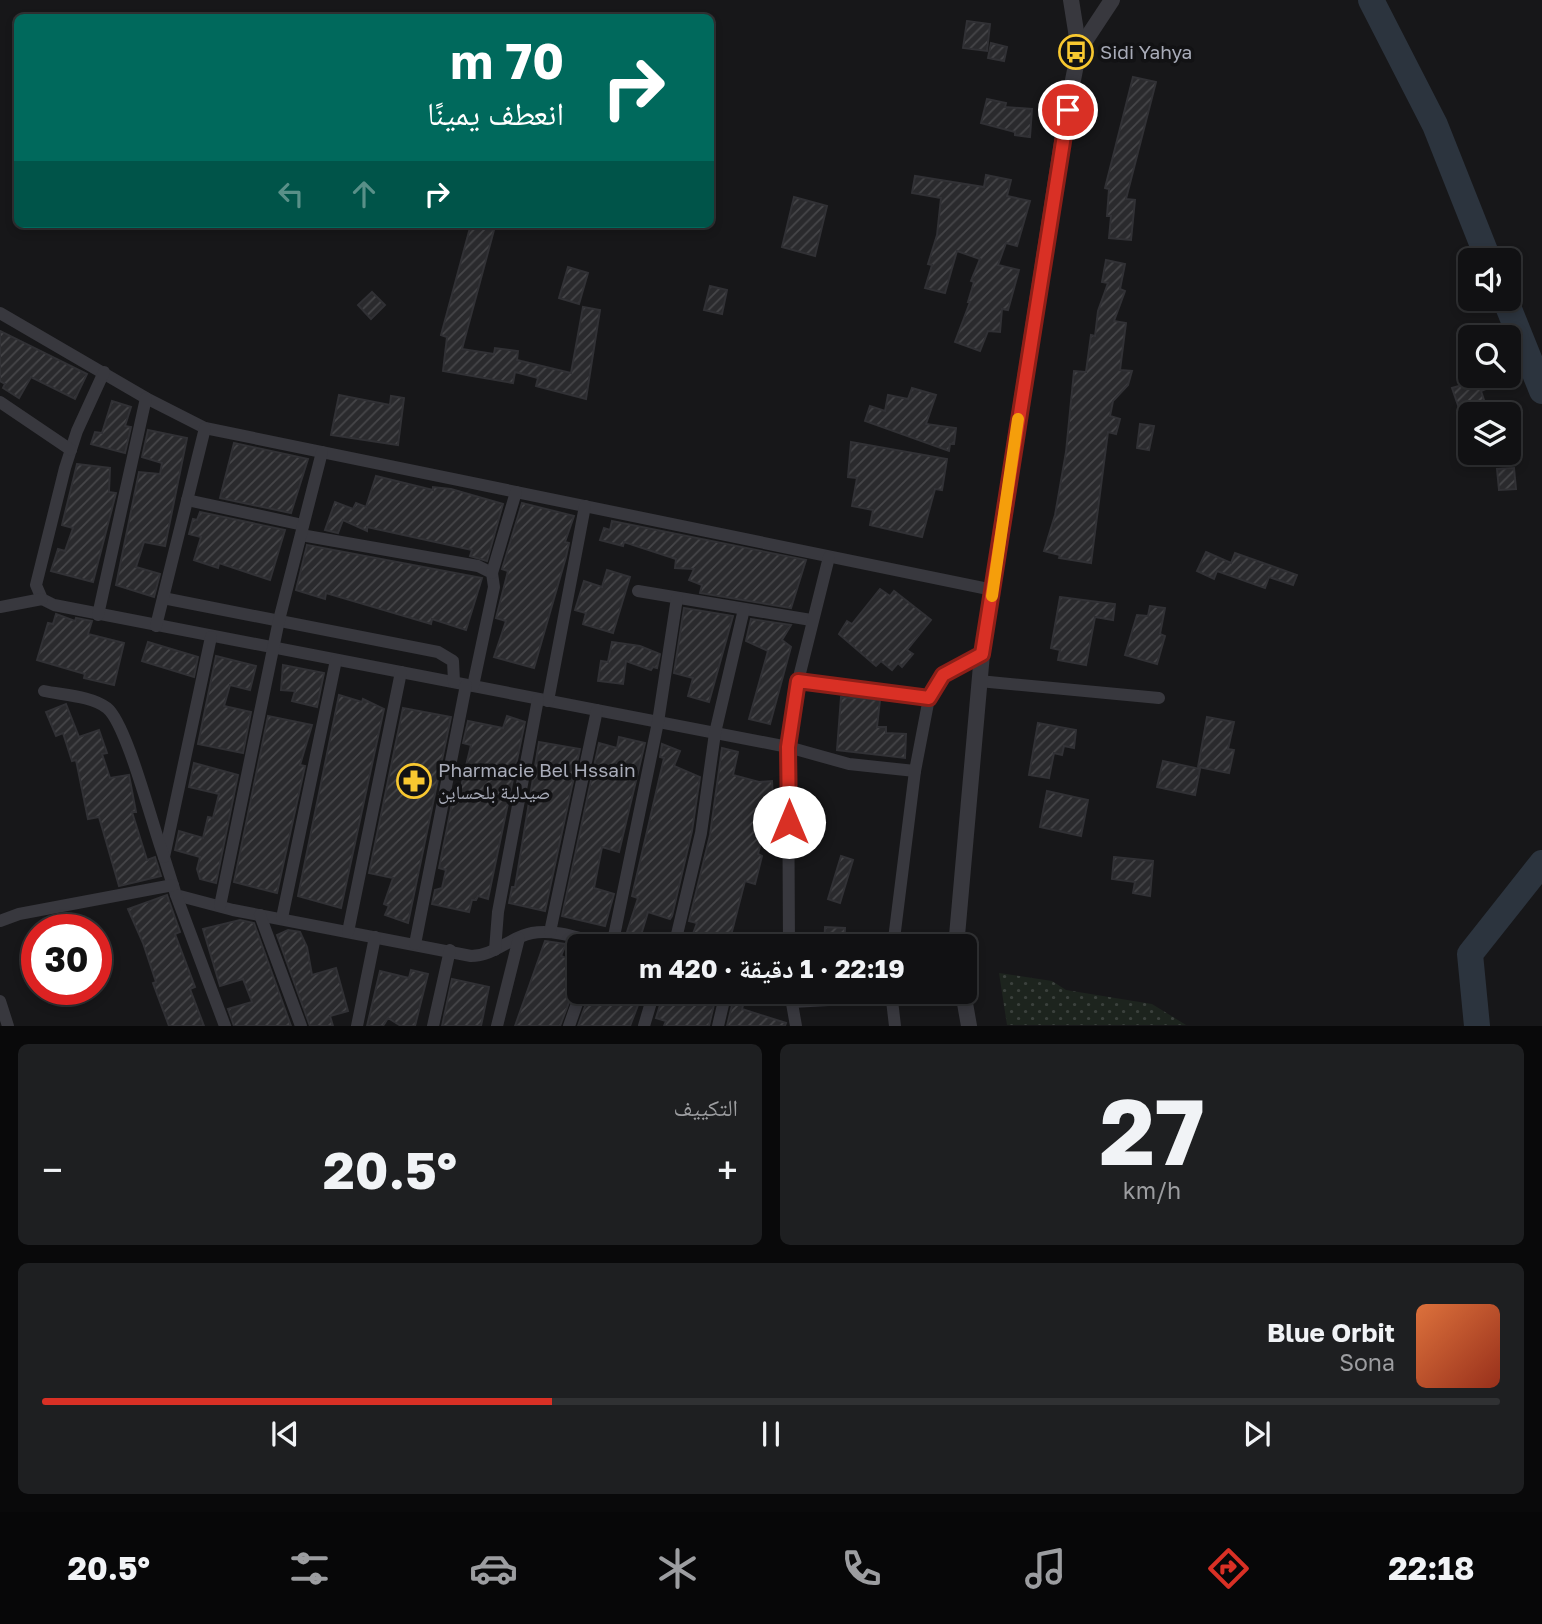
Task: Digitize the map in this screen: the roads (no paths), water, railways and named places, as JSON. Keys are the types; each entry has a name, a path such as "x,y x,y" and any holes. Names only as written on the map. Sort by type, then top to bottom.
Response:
{"street":[{"path":"957,934 982,654 1020,401 1079,50 1071,0"},
{"path":"1079,50 1112,0"},
{"path":"0,313 146,398 205,428 993,590"},
{"path":"104,372 71,450 36,585 42,598 54,606 788,747 849,764 915,771"},
{"path":"98,615 146,398"},
{"path":"0,402 71,450"},
{"path":"156,626 205,428"},
{"path":"220,906 279,620 322,452"},
{"path":"415,944 464,684 494,587 492,573 516,492"},
{"path":"187,500 302,530 478,566 492,573"},
{"path":"495,950 498,912 586,506"},
{"path":"789,934 788,747 811,620 829,557"},
{"path":"638,591 811,620"},
{"path":"616,934 657,722 677,597"},
{"path":"0,607 42,598"},
{"path":"163,598 438,652 453,661 464,684"},
{"path":"677,934 701,833 715,733 744,609"},
{"path":"164,857 211,636"},
{"path":"895,934 915,771 929,698 943,675 982,654"},
{"path":"282,918 336,660"},
{"path":"348,932 401,673"},
{"path":"798,681 929,698"},
{"path":"979,681 1159,698"},
{"path":"44,691 91,701 111,712 130,755 174,890 225,1026"},
{"path":"550,932 597,710"},
{"path":"0,921 19,914 174,890 220,906 260,915 471,956 495,950 531,933 550,932 567,937"},
{"path":"260,915 301,1026"},
{"path":"357,1026 375,937"},
{"path":"497,1026 519,938"},
{"path":"433,1026 450,950"},
{"path":"0,1001 8,1026"},
{"path":"569,1026 577,1004"},
{"path":"644,1026 650,1004"},
{"path":"718,1026 723,1004"},
{"path":"792,1004 796,1026"},
{"path":"892,1004 895,1026"},
{"path":"965,1004 969,1026"}],"waterway":[{"path":"1371,0 1435,125 1484,248"},
{"path":"1510,311 1542,391"},
{"path":"1477,1026 1470,954 1542,863"}],"place":[{"name":"Sidi Yahya","path":"1076,52"},
{"name":"Pharmacie Bel Hssain صيدلية بلحساين","path":"414,781"}]}
